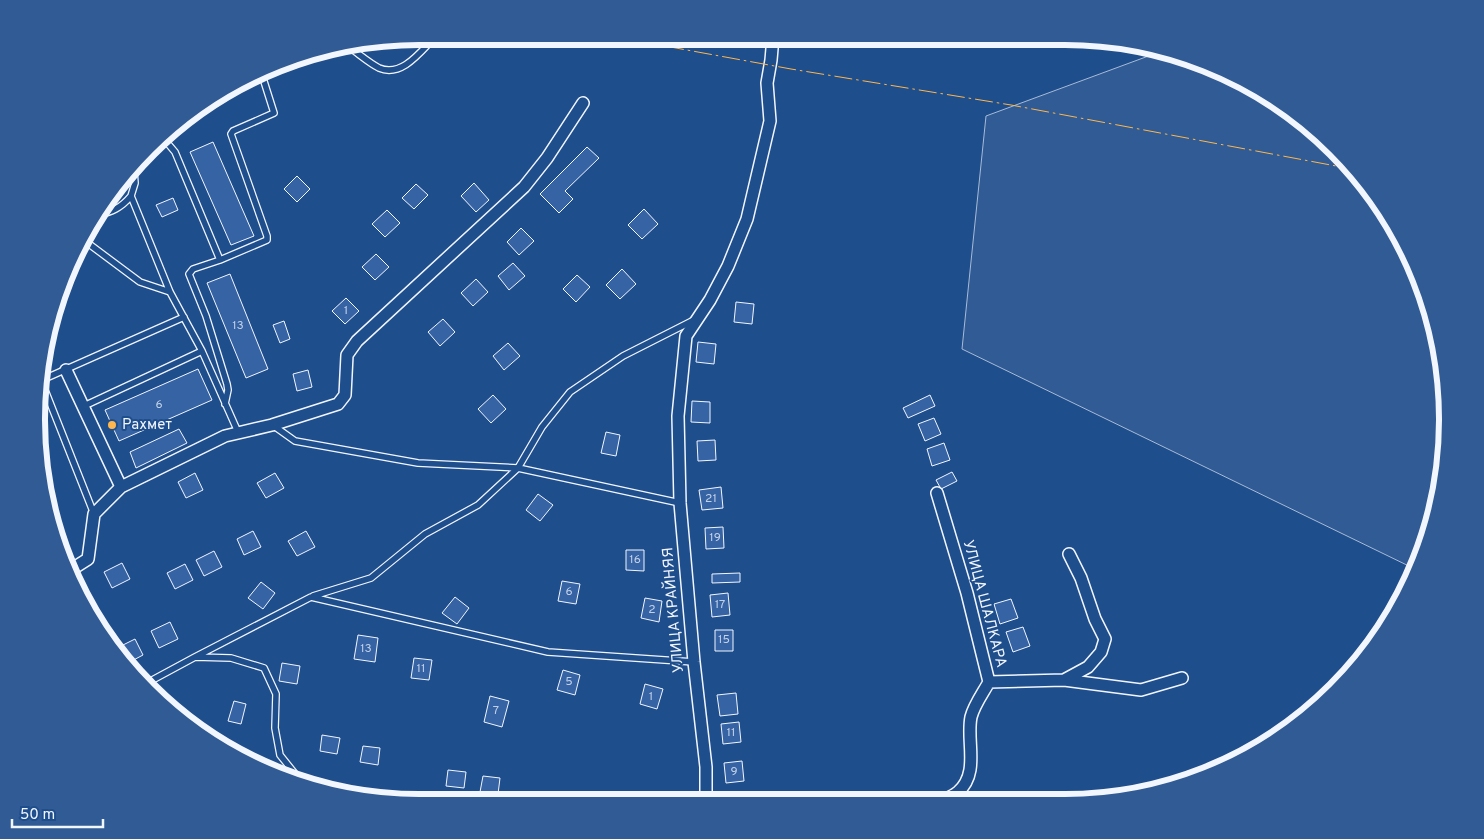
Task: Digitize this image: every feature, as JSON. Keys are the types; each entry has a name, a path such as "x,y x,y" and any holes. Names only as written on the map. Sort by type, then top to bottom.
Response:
{"street":[{"name":"УЛИЦА КРАЙНЯЯ","path":"706,794 706,767 694,662 680,503 678,416 686,336 710,300 728,266 747,219 770,121 767,83 772,45"},
{"path":"76,567 88,559 94,514 121,487 212,441 238,432 272,425 338,404 345,395 347,355 357,342 524,187 547,158 583,103"},
{"path":"66,370 121,487"},
{"name":"УЛИЦА ШАЛКАРА","path":"937,493 967,592 989,682 972,714 970,724 970,766 967,781 955,794"},
{"path":"1064,680 1088,667 1101,652 1104,639 1081,578 1069,554"},
{"path":"989,682 1064,680 1140,690 1182,678"}],"lane":[{"path":"354,51 379,68 392,71 404,67 427,45"},
{"path":"225,404 228,390 227,384 206,316 190,274 193,269 267,240 231,134 233,131 274,113 264,79"},
{"path":"167,143 174,152 220,260"},
{"path":"107,213 114,212 132,196 135,177"},
{"path":"132,196 170,292 202,351 238,432"},
{"path":"89,244 140,282 170,292"},
{"path":"47,378 184,317"},
{"path":"152,681 311,597 371,578 426,534 478,505 518,468 542,427 570,392 623,356 696,319"},
{"path":"84,406 202,351"},
{"path":"46,393 94,514"},
{"path":"272,425 295,440 418,463 518,468 680,503"},
{"path":"311,597 548,652 694,662"},
{"path":"196,658 231,658 264,668 276,694 275,728 280,755 293,771"}],"shaded area":[{"path":"1150,55 1208,74 1252,95 1292,122 1346,173 1376,211 1389,232 1410,276 1426,323 1436,371 1439,420 1436,468 1426,516 1409,566 962,349 986,116"}],"building":[{"path":"213,142 254,236 231,245 190,152"},
{"path":"587,147 599,158 565,191 573,199 559,213 540,194"},
{"path":"297,176 310,189 297,202 284,189"},
{"path":"474,183 489,200 476,212 461,196"},
{"path":"416,184 428,195 414,209 402,198"},
{"path":"173,198 178,210 162,217 156,205"},
{"path":"644,209 658,224 642,239 628,225"},
{"path":"387,210 400,223 385,237 372,224"},
{"path":"521,228 534,241 519,255 507,242"},
{"path":"376,254 389,267 375,280 362,267"},
{"path":"513,263 525,276 509,290 498,276"},
{"path":"622,269 636,284 620,299 606,285"},
{"path":"230,274 268,369 246,378 207,283"},
{"path":"577,275 590,287 576,302 563,289"},
{"path":"476,279 488,292 473,306 461,293"},
{"path":"346,298 359,311 345,324 332,311"},
{"path":"736,302 754,304 752,324 734,322"},
{"path":"443,319 455,332 440,346 428,332"},
{"path":"284,321 290,339 280,343 273,325"},
{"path":"698,342 716,344 714,364 696,362"},
{"path":"508,343 520,356 504,370 493,356"},
{"path":"198,369 212,400 119,441 105,410"},
{"path":"308,370 312,387 297,391 293,374"},
{"path":"493,395 506,409 491,423 478,409"},
{"path":"930,395 935,406 908,418 903,408"},
{"path":"692,401 710,402 710,423 691,422"},
{"path":"934,418 941,434 925,441 918,424"},
{"path":"179,429 187,443 136,468 130,452"},
{"path":"606,432 620,435 616,456 601,453"},
{"path":"715,440 716,460 698,461 697,441"},
{"path":"944,443 950,460 932,466 927,449"},
{"path":"952,472 957,481 941,489 936,480"},
{"path":"195,473 203,490 186,498 178,482"},
{"path":"275,473 284,488 266,498 257,483"},
{"path":"721,487 723,508 702,510 699,490"},
{"path":"538,494 553,505 540,521 526,510"},
{"path":"723,527 724,548 706,549 705,528"},
{"path":"253,531 261,547 244,555 237,539"},
{"path":"306,531 315,547 297,556 288,541"},
{"path":"626,550 644,550 644,571 626,570"},
{"path":"214,551 222,567 204,576 196,560"},
{"path":"122,563 130,579 112,588 104,572"},
{"path":"185,564 193,580 175,589 167,573"},
{"path":"740,573 740,582 712,583 712,574"},
{"path":"562,581 580,584 576,604 558,601"},
{"path":"261,582 275,593 263,609 248,598"},
{"path":"728,593 730,615 712,617 710,595"},
{"path":"455,597 469,608 457,624 442,613"},
{"path":"645,598 662,601 659,622 641,618"},
{"path":"1011,599 1018,618 1000,624 994,604"},
{"path":"170,622 178,639 159,648 151,631"},
{"path":"1023,627 1030,646 1013,652 1006,632"},
{"path":"715,630 733,630 733,651 715,651"},
{"path":"358,635 378,638 375,662 354,659"},
{"path":"135,639 143,655 133,660 121,646"},
{"path":"414,658 432,660 429,680 411,678"},
{"path":"282,663 300,666 297,684 279,681"},
{"path":"563,670 580,675 575,695 557,690"},
{"path":"645,684 663,689 657,709 640,704"},
{"path":"736,693 738,714 720,716 717,695"},
{"path":"490,696 509,701 502,727 484,722"},
{"path":"234,701 246,704 241,724 228,721"},
{"path":"739,722 741,742 723,744 721,724"},
{"path":"322,735 340,738 337,754 320,751"},
{"path":"363,746 380,748 378,765 360,762"},
{"path":"742,761 744,781 726,783 724,763"},
{"path":"448,770 466,772 464,788 446,786"},
{"path":"483,776 500,778 498,794 480,792"}],"power":[{"path":"659,45 791,69 1011,105 1340,167"}],"place":[{"name":"Рахмет","path":"112,425"}]}
